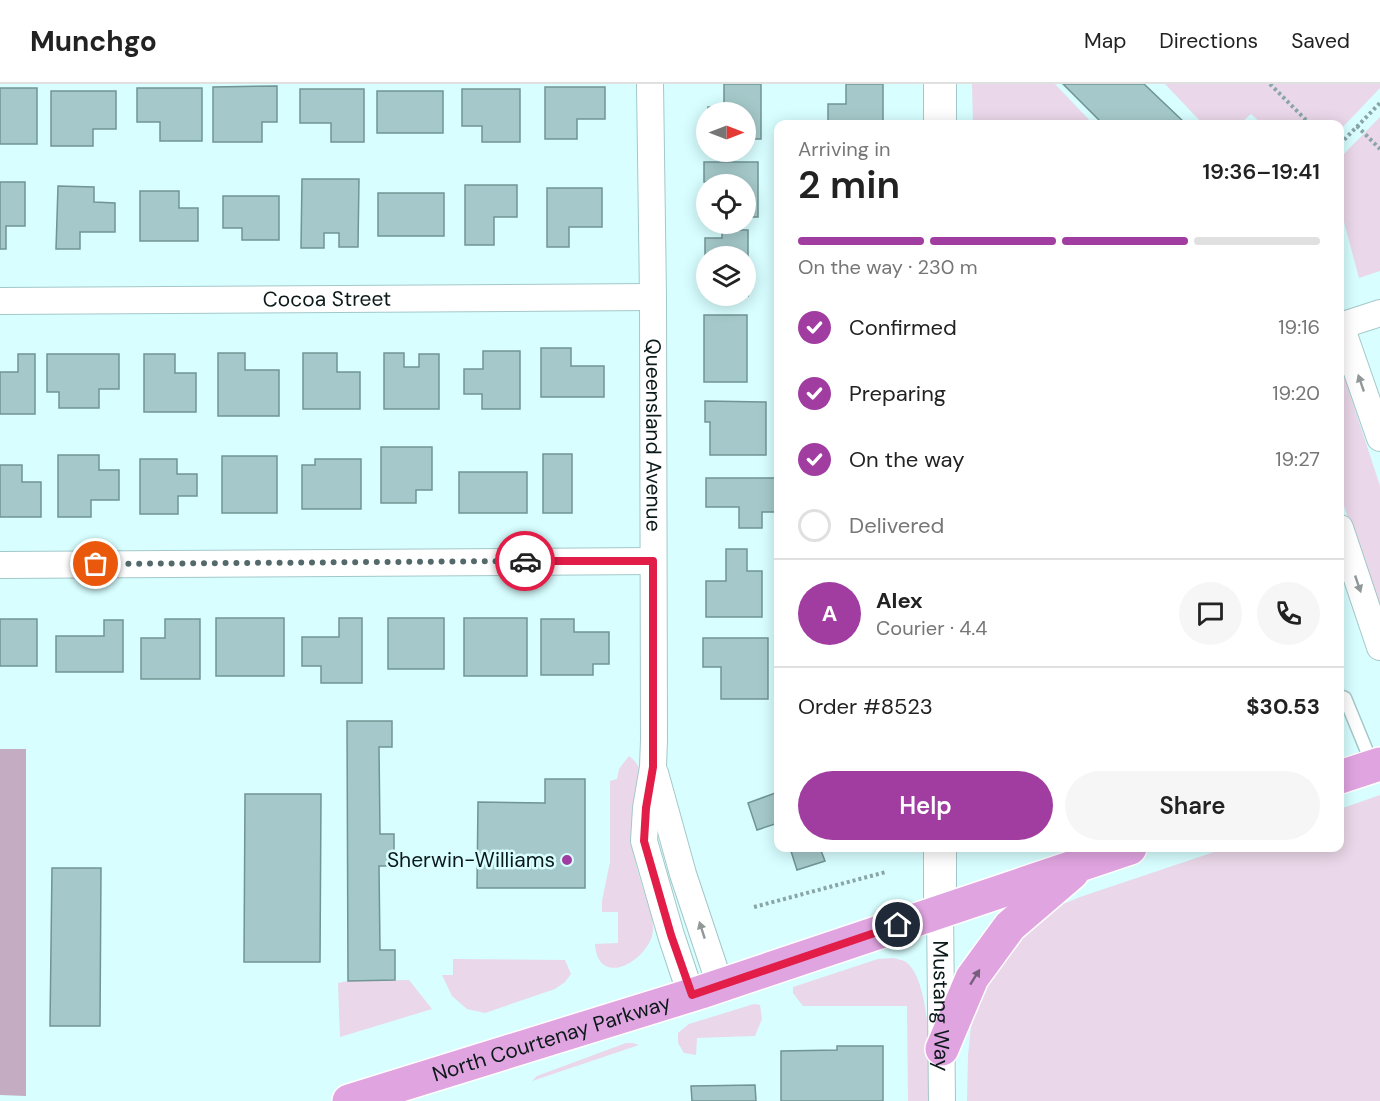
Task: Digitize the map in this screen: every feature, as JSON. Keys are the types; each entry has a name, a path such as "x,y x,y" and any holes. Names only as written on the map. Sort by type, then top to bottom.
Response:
{"main road":[{"path":"1344,776 1377,765"},
{"name":"North Courtenay Parkway","path":"349,1101 706,990 1117,852"},
{"path":"942,1049 972,978 1010,926 1085,862"}],"street":[{"name":"Queensland Avenue","path":"650,84 653,297 653,767 646,808 644,841 671,935 706,990"},
{"path":"940,84 940,120"},
{"name":"Cocoa Street","path":"0,301 653,297"},
{"path":"1344,325 1380,313"},
{"path":"1344,337 1380,438"},
{"path":"1344,540 1380,647"},
{"path":"0,565 653,561"},
{"path":"940,852 940,910"},
{"name":"Mustang Way","path":"940,910 942,1101"}],"lane":[{"path":"1344,698 1377,765"}],"path":[{"path":"1270,84 1306,120"},
{"path":"1344,140 1380,103"},
{"path":"1357,126 1380,149"},
{"path":"754,907 886,872"}],"shaded area":[{"path":"972,84 1055,84 1089,120 973,120"},
{"path":"1165,84 1380,84 1380,88 1344,126 1344,120 1258,120 1251,114 1244,120 1199,120"},
{"path":"1380,117 1380,271 1359,278 1344,222 1344,154"},
{"path":"1344,376 1380,486 1380,612 1344,506"},
{"path":"0,749 26,749 26,1096 0,1095"},
{"path":"629,756 637,764 641,773 640,793 631,823 631,833 653,930 647,946 640,955 621,967 612,968 604,965 598,957 595,944 618,943 618,912 602,912 602,901 610,862 610,781 617,779 619,769"},
{"path":"1380,795 1380,1101 967,1101 968,1056 978,980 1044,912 1080,897 1214,852 1344,852 1344,808"},
{"path":"893,958 906,962 914,972 921,988 928,1027 930,1101 908,1101 907,1006 803,1006 793,993 793,987 878,959"},
{"path":"453,959 565,960 571,974 555,989 485,1013 467,1009 452,996 442,975 453,975"},
{"path":"409,980 432,1009 340,1037 338,983"},
{"path":"754,1004 760,1005 762,1019 755,1036 697,1038 696,1055 684,1053 678,1043 678,1033 689,1024"},
{"path":"626,1043 639,1045 532,1081 537,1076"}],"building":[{"path":"724,84 761,84 761,139 756,139 756,102 724,102"},
{"path":"846,84 883,84 883,120 828,120 828,104 846,104"},
{"path":"1063,84 1144,84 1182,120 1099,120"},
{"path":"277,86 277,122 262,122 262,142 213,142 213,87"},
{"path":"545,87 605,87 605,119 577,119 577,139 545,139"},
{"path":"0,88 37,88 37,144 0,144"},
{"path":"137,88 202,88 202,141 160,141 160,122 137,122"},
{"path":"300,89 364,89 364,142 331,142 331,123 300,123"},
{"path":"462,89 520,89 520,142 482,142 482,126 462,126"},
{"path":"51,91 116,91 116,129 93,129 93,146 51,146"},
{"path":"377,91 443,91 443,133 377,133"},
{"path":"704,162 758,162 758,217 756,217 756,174 704,174"},
{"path":"302,179 359,179 358,247 339,247 339,233 324,233 324,248 301,248"},
{"path":"0,182 25,182 25,226 6,226 6,249 0,249"},
{"path":"465,185 517,185 517,217 494,217 494,245 465,245"},
{"path":"58,186 94,187 94,202 115,203 115,232 80,232 80,249 56,249"},
{"path":"547,188 602,188 602,227 569,227 569,247 547,247"},
{"path":"140,191 179,191 179,208 198,208 198,241 140,241"},
{"path":"378,193 444,193 444,236 378,236"},
{"path":"223,196 279,196 279,240 242,240 242,228 223,228"},
{"path":"722,234 748,234 748,246 705,246 705,238 722,238"},
{"path":"704,315 747,315 747,382 704,382"},
{"path":"541,348 571,348 571,366 604,366 604,397 541,397"},
{"path":"483,351 520,351 520,409 482,409 482,394 464,394 464,369 483,369"},
{"path":"218,353 245,353 245,370 279,370 279,416 218,416"},
{"path":"303,353 337,353 337,372 360,372 360,409 303,409"},
{"path":"384,353 404,353 404,367 419,367 419,354 439,354 439,409 384,409"},
{"path":"18,354 35,354 35,414 0,414 0,372 18,372"},
{"path":"47,354 119,354 119,389 99,389 99,408 59,408 59,392 47,392"},
{"path":"144,354 175,354 175,373 196,373 196,412 144,412"},
{"path":"705,401 766,402 766,455 710,455 710,422 705,422"},
{"path":"381,447 432,447 432,490 416,490 416,503 381,503"},
{"path":"543,454 572,454 572,513 543,513"},
{"path":"58,455 99,455 99,470 119,470 119,500 91,500 91,517 58,517"},
{"path":"222,456 277,456 277,513 222,513"},
{"path":"140,459 177,459 177,474 197,474 197,496 178,496 178,514 140,514"},
{"path":"315,459 361,459 361,509 302,509 302,465 315,465"},
{"path":"0,465 22,465 22,482 41,482 41,517 0,517"},
{"path":"459,472 527,472 527,513 459,513"},
{"path":"706,478 774,478 774,512 762,512 762,528 739,528 739,507 706,507"},
{"path":"726,549 747,549 747,571 762,571 762,617 706,617 706,581 726,581"},
{"path":"216,618 284,618 284,676 216,676"},
{"path":"339,618 362,618 362,683 321,683 321,666 302,666 302,637 339,637"},
{"path":"388,618 444,618 444,669 388,669"},
{"path":"464,618 527,618 527,676 464,676"},
{"path":"0,619 37,619 37,666 0,666"},
{"path":"165,619 200,619 200,679 141,679 141,638 165,638"},
{"path":"541,619 574,619 574,632 609,632 609,664 593,664 593,675 541,675"},
{"path":"104,620 123,620 123,672 56,672 56,636 104,636"},
{"path":"703,638 768,638 768,699 721,699 721,667 703,667"},
{"path":"347,721 392,721 392,747 379,747 380,834 394,834 394,866 379,866 380,950 395,950 395,980 348,981"},
{"path":"545,779 585,779 585,888 477,888 478,802 545,803"},
{"path":"774,793 774,824 757,830 748,803"},
{"path":"245,794 321,794 320,962 244,962"},
{"path":"791,852 822,852 825,861 797,870"},
{"path":"52,868 101,868 100,1026 50,1026"},
{"path":"837,1046 883,1046 883,1101 781,1101 781,1051 837,1050"},
{"path":"755,1085 756,1101 692,1101 691,1086"}],"way so far":[{"path":"96,564 525,561"}],"place":[{"name":"Sherwin-Williams","path":"567,860"}],"route":[{"path":"525,561 653,561 654,740 644,841 671,935 692,995 898,925"}]}
